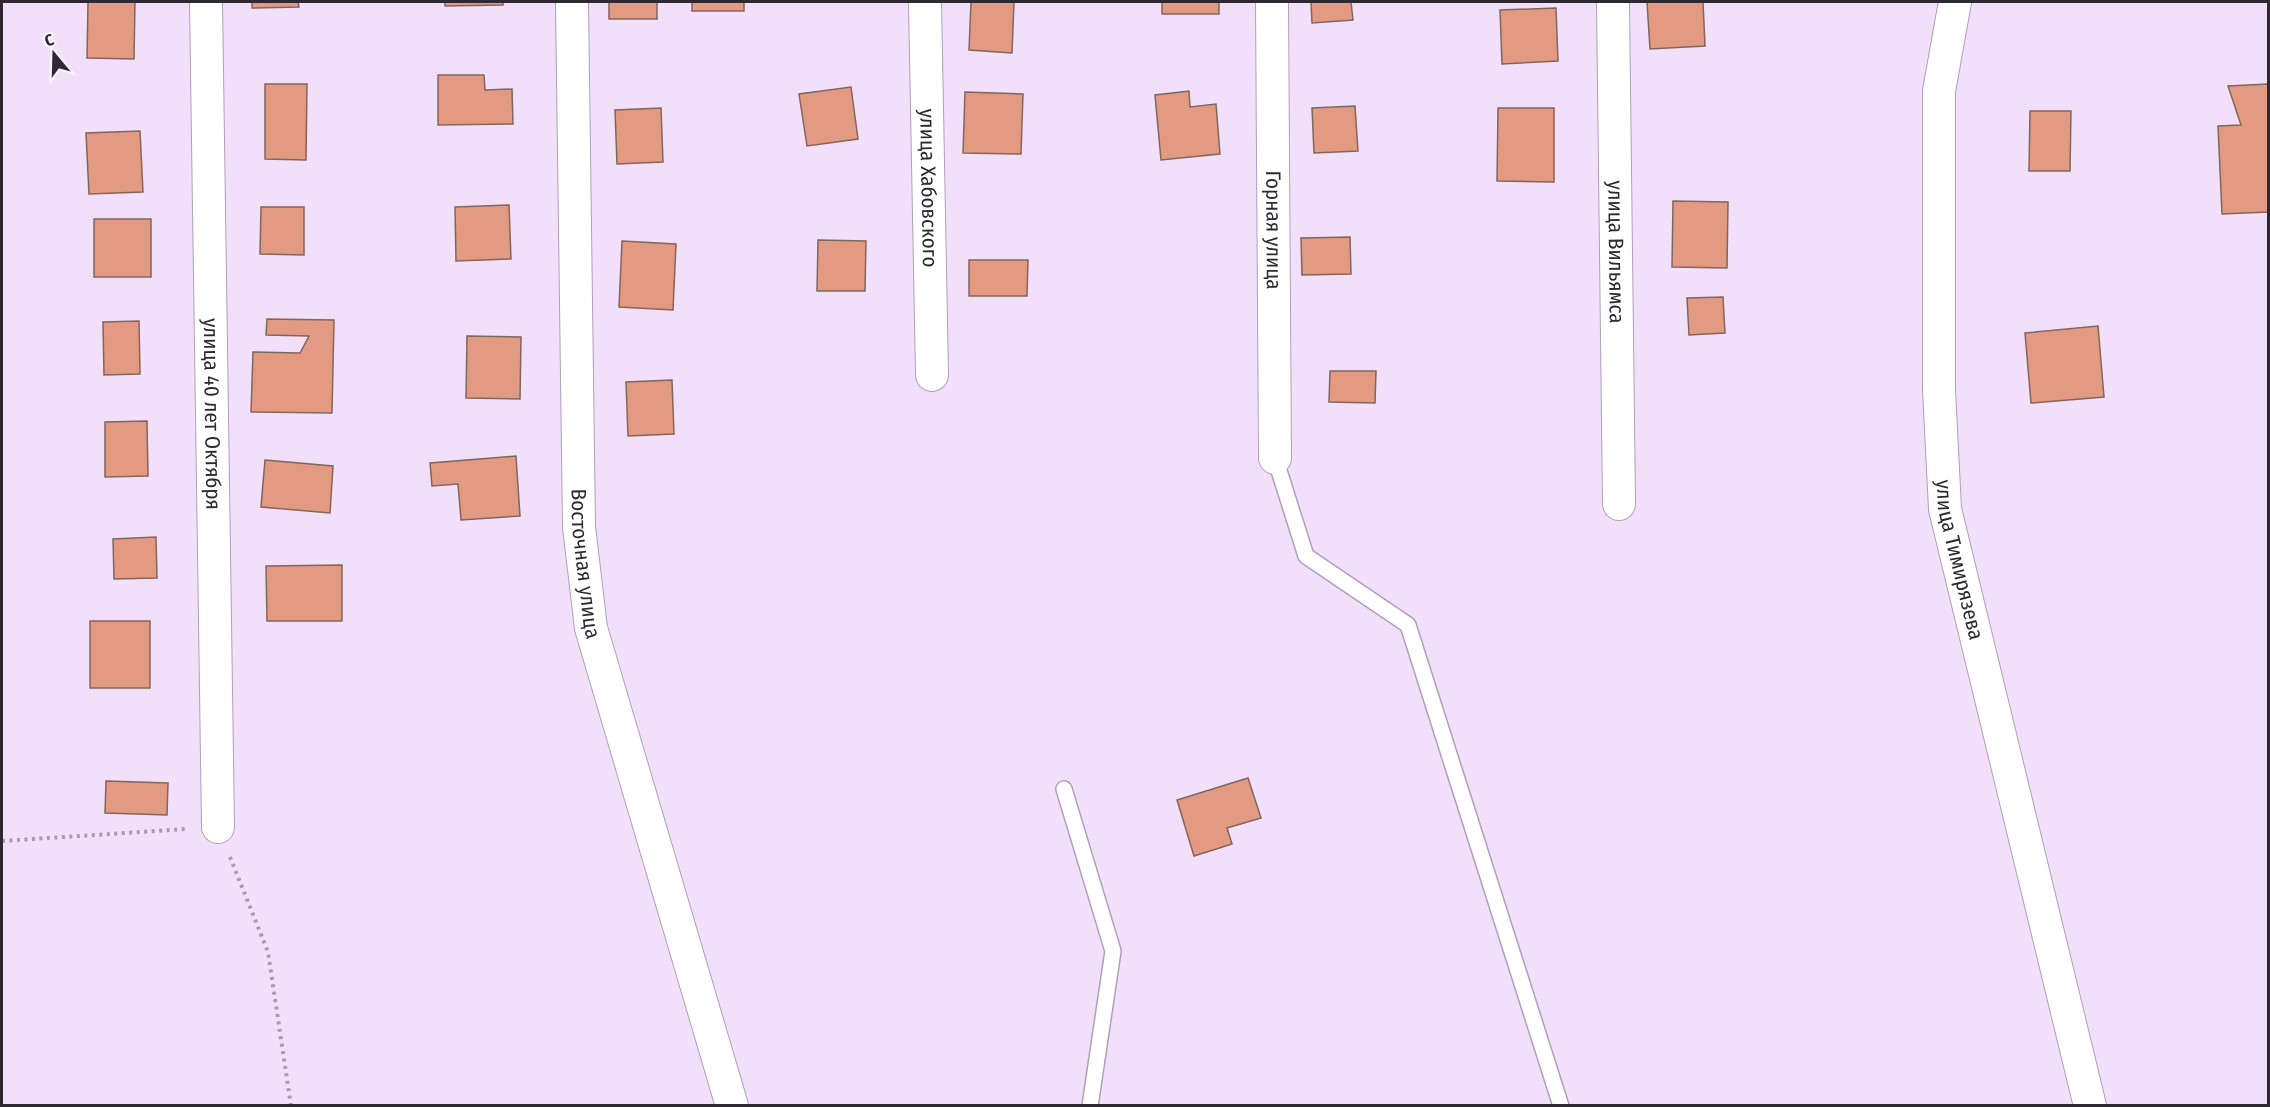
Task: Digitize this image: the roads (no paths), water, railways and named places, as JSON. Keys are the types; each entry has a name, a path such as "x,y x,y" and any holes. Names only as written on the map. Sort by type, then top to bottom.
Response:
{"street":[{"name":"улица 40 лет Октября","path":"206,2 218,827"},
{"name":"Восточная улица","path":"572,2 579,526 591,628 732,1106"},
{"name":"улица Хабовского","path":"926,2 932,375"},
{"name":"Горная улица","path":"1272,2 1275,458"},
{"name":"улица Вильямса","path":"1613,2 1619,504"},
{"name":"улица Тимирязева","path":"1955,2 1939,91 1939,390 1945,509 2090,1106"}],"lane":[{"path":"1275,458 1306,556 1408,625 1561,1106"},
{"path":"1064,789 1113,951 1090,1106"}]}
